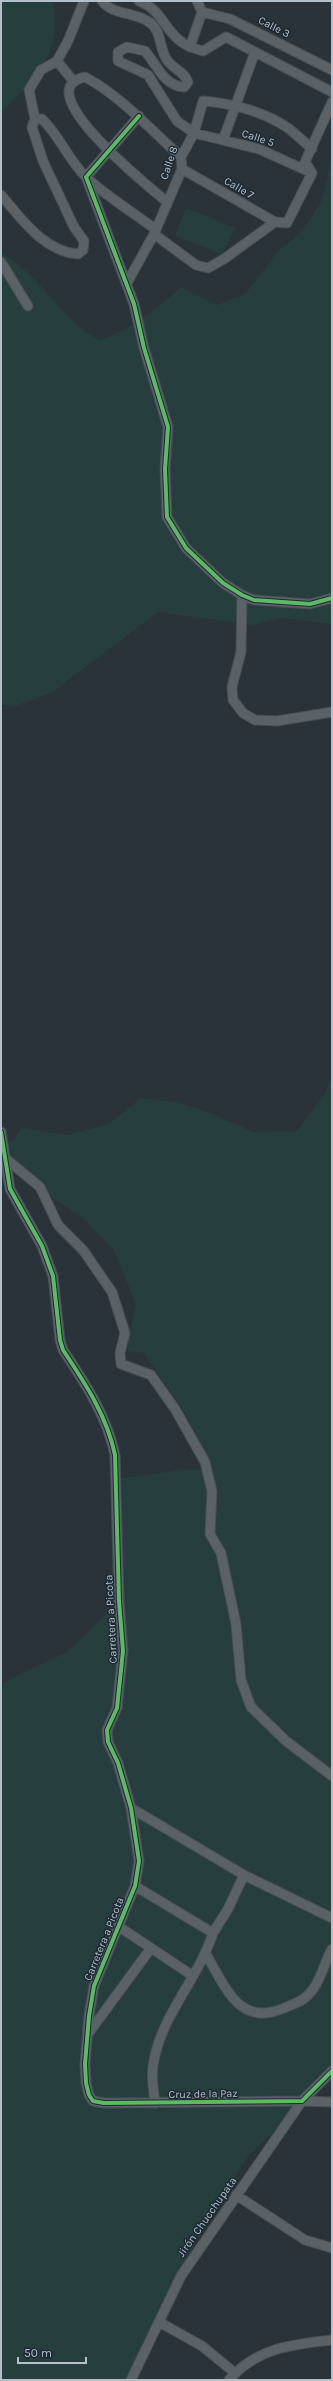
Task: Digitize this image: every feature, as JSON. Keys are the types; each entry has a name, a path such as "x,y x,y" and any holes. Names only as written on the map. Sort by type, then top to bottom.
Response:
{"street":[{"path":"1,195 35,233 70,254 78,254 84,250 84,241 74,227 43,161 32,127 35,119 29,90 41,70 57,61 68,41 84,1"},
{"path":"102,1 106,7 140,17 156,29 166,60 187,76 188,82 184,87 175,86 160,74 145,52 126,47 118,52 118,61 148,75 178,121 194,133"},
{"path":"139,1 153,8 174,36 190,47 203,51 226,37 332,92"},
{"path":"190,47 202,12 197,1"},
{"name":"Calle 3","path":"202,12 230,19 332,70"},
{"path":"223,140 255,52"},
{"path":"57,61 74,82"},
{"path":"167,202 110,151 76,115 68,99 69,89 74,82 85,77 97,83 139,116 181,157"},
{"name":"Calle 8","path":"127,284 154,232 182,169 181,157 194,133 203,101 235,107"},
{"path":"312,173 305,162 328,114 332,102"},
{"path":"235,107 269,118 288,128 312,149"},
{"path":"86,176 110,151 139,116"},
{"path":"35,119 42,119 49,126 65,151 86,176 196,265 208,268 224,259 275,222"},
{"name":"Calle 5","path":"194,133 259,149 312,173"},
{"name":"Calle 7","path":"182,169 275,222 286,223 312,173"},
{"path":"86,176 127,284 168,427 165,469 167,517 186,548 223,583 242,595 254,600 310,604 332,598"},
{"path":"1,262 28,306"},
{"path":"242,595 241,652 232,687 233,700 243,713 255,720 277,721 332,712"},
{"name":"Carretera a Picota","path":"1,1132 10,1189 42,1246 53,1276 60,1340 64,1350 101,1412 112,1438 115,1455 119,1601 123,1651 117,1708 107,1730 108,1742 118,1763 131,1808 139,1861 135,1886 94,1986 85,2064 89,2095 93,2101 104,2103"},
{"path":"5,1158 40,1186 58,1225 83,1250 112,1292 125,1334 120,1353 121,1364 150,1375 175,1409 205,1462 212,1491 210,1534 221,1553 236,1624 241,1680 251,1707 286,1741 332,1776"},
{"path":"1,1175 10,1189"},
{"path":"131,1808 244,1875 332,1918"},
{"path":"155,2103 152,2067 164,2026 206,1954 213,1933 244,1875"},
{"path":"135,1886 213,1933"},
{"path":"118,1926 194,1976"},
{"path":"88,2035 151,1948"},
{"path":"206,1954 234,2001 248,2011 272,2013 306,1998 317,1982 332,1949"},
{"name":"Jirón Chucchupata","path":"131,2380 181,2276 236,2195 265,2158 302,2101 332,2071"},
{"path":"302,2101 332,2102"},
{"name":"Cruz de la Paz","path":"104,2103 302,2101"},
{"path":"236,2195 305,2240 332,2248"},
{"path":"159,2322 202,2346 235,2373"},
{"path":"229,2380 235,2373 262,2353 293,2343 332,2340"}],"green space":[{"path":"1,1 53,1 55,29 53,42 48,54 35,76 1,113"},
{"path":"332,156 332,624 281,618 252,625 158,612 51,693 18,705 1,705 1,251 33,277 83,331 100,340 122,331 143,318 181,287 217,305 245,294 280,249 302,232 322,200"},
{"path":"186,208 235,228 222,255 175,235"},
{"path":"332,1077 332,2066 317,2078 272,2133 248,2156 186,2259 126,2380 1,2380 1,1684 69,1651 119,1601 115,1479 175,1471 211,1469 188,1418 144,1353 128,1351 127,1344 136,1304 114,1250 81,1216 29,1183 5,1158 3,1144 14,1140 21,1128 67,1135 108,1124 141,1098 181,1103 213,1114 253,1132 297,1131 325,1093"}],"cycle path":[{"path":"139,116 86,177 134,304 144,348 168,427 165,469 167,517 186,548 223,583 242,595 254,600 310,604 332,598"},
{"path":"1,1132 10,1189 42,1246 53,1276 60,1340 63,1350 87,1387 101,1413 107,1427 115,1455 119,1601 123,1651 117,1708 107,1730 108,1742 118,1763 131,1808 139,1861 135,1886 94,1986 89,2016 85,2064 86,2083 89,2095 93,2101 104,2103 302,2101 332,2071"}]}
